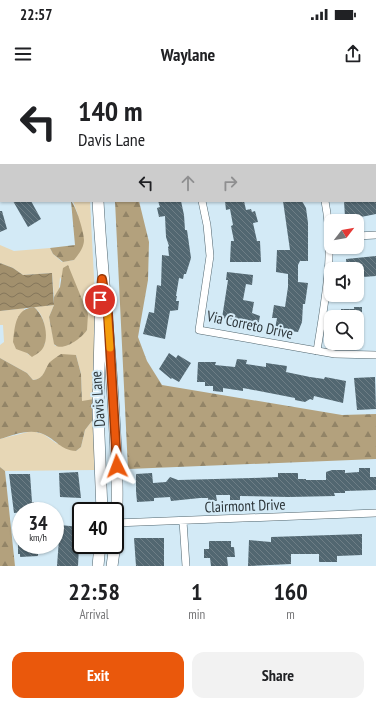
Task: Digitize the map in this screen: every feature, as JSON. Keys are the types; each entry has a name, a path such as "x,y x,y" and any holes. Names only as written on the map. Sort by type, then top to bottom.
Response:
{"street":[{"name":"Davis Lane","path":"98,202 102,279 108,314 112,374 117,466 116,502"},
{"name":"Via Correto Drive","path":"202,202 207,225 210,256 198,330 347,356 376,355"},
{"path":"325,202 327,214"},
{"path":"364,236 376,235"},
{"path":"317,351 329,275 330,254"},
{"name":"Davis Lane","path":"102,279 99,310 98,410 102,502"},
{"name":"Clairmont Drive","path":"124,523 376,513"},
{"path":"183,521 186,566"},
{"path":"98,566 99,554"},
{"name":"Davis Lane","path":"112,566 113,554"}],"shaded area":[{"path":"73,202 90,202 96,316 94,399 82,402 81,374 76,355 46,369 42,376 33,380 27,373 0,358 0,345 4,342 3,325 0,325 0,311 26,308 24,309 27,353 29,355 45,344 43,319 34,307 54,305 49,317 55,346 68,345 87,330 60,277 59,290 54,297 52,273 23,275 13,268 0,263 0,245 14,251 50,248 53,254 62,262 74,260 78,215"},
{"path":"95,417 95,470 5,471 0,467 0,439 32,431 43,434 56,443 76,451 81,447 85,430"}],"green space":[{"path":"71,202 75,208 84,236 84,243 81,250 74,260 63,262 53,254 50,248 75,245"},
{"path":"115,202 139,202 149,242 148,280 138,337 147,361 162,385 342,415 376,414 376,459 128,469"},
{"path":"68,265 88,314 87,330 81,337 67,346 62,347 54,344 49,317 54,305 54,297 60,287 63,268"},
{"path":"34,307 38,310 43,320 46,336 43,348 32,357 27,353 16,349 13,342 17,319 23,311"},
{"path":"61,354 76,355 81,374 82,401 94,399 95,417 85,430 81,447 76,451 66,449 52,439 38,432 27,432 0,439 0,358 27,373 33,380 40,378 50,362"},
{"path":"0,467 5,471 12,538 12,554 14,554 15,566 0,566"}],"water":[{"path":"0,263 13,268 23,275 52,273 54,305 0,311"}],"building":[{"path":"14,202 32,202 41,219 28,227"},
{"path":"158,202 181,202 191,258 183,279 179,278 176,296 176,301 179,301 178,310 170,311 165,339 143,334 149,312 154,313 157,285 161,286 162,255 169,256 165,216 159,217 157,208 160,207"},
{"path":"225,202 244,202 246,210 251,209 252,212 255,211 258,222 253,223 257,241 260,241 261,262 230,262 231,241 234,241 231,226 233,225 230,209 226,210"},
{"path":"283,202 303,202 306,208 308,223 308,261 300,261 298,265 298,282 308,283 305,304 303,304 302,322 298,332 275,329 277,318 272,318 274,305 285,307 288,287 288,274 276,272 277,250 290,250"},
{"path":"344,202 376,202 376,214 364,216 364,214 345,214"},
{"path":"0,211 2,211 7,229 0,232"},
{"path":"376,256 376,276 364,277 364,262 346,262 346,259"},
{"path":"227,272 253,275 252,285 246,284 243,300 254,302 252,313 260,316 258,326 249,325 249,322 222,318 228,280 226,280"},
{"path":"354,307 362,307 362,310 341,310 341,309 354,309"},
{"path":"169,353 176,358 178,355 191,363 179,382 172,378 171,379 159,369"},
{"path":"237,359 247,360 246,364 266,367 266,363 287,366 286,372 310,377 324,379 325,377 346,381 343,403 314,396 313,400 310,399 305,402 295,400 295,398 243,388 243,391 223,388 223,392 213,391 213,386 205,386 205,382 197,382 198,362 216,362 215,365 235,367"},
{"path":"375,377 376,409 357,410 354,378"},
{"path":"359,468 370,468 370,477 376,477 376,490 345,491 345,493 334,493 335,496 240,496 240,500 230,500 230,495 216,495 217,501 208,501 208,498 200,498 171,501 170,497 154,498 154,501 137,502 136,474 152,473 153,483 166,482 170,477 178,480 252,478 278,477 278,473 298,473 298,479 326,480 326,472 332,470 345,470 345,473 359,472"},
{"path":"78,472 81,498 60,497 59,473"},
{"path":"9,474 30,474 32,502 13,502"},
{"path":"64,525 72,526 72,554 79,554 78,566 57,566 58,554 64,554"},
{"path":"362,534 362,555 337,556 337,562 319,562 319,554 291,554 291,564 248,566 249,540 271,542 271,537"},
{"path":"134,538 164,538 164,566 136,566"},
{"path":"209,541 231,541 231,547 234,547 235,557 227,557 228,566 211,566 210,558 204,558 204,549 209,549"},
{"path":"20,554 38,554 38,556 20,557"}],"slow traffic":[{"path":"107,307 110,348"}],"route":[{"path":"100,300 102,279 108,314 117,466"}]}
